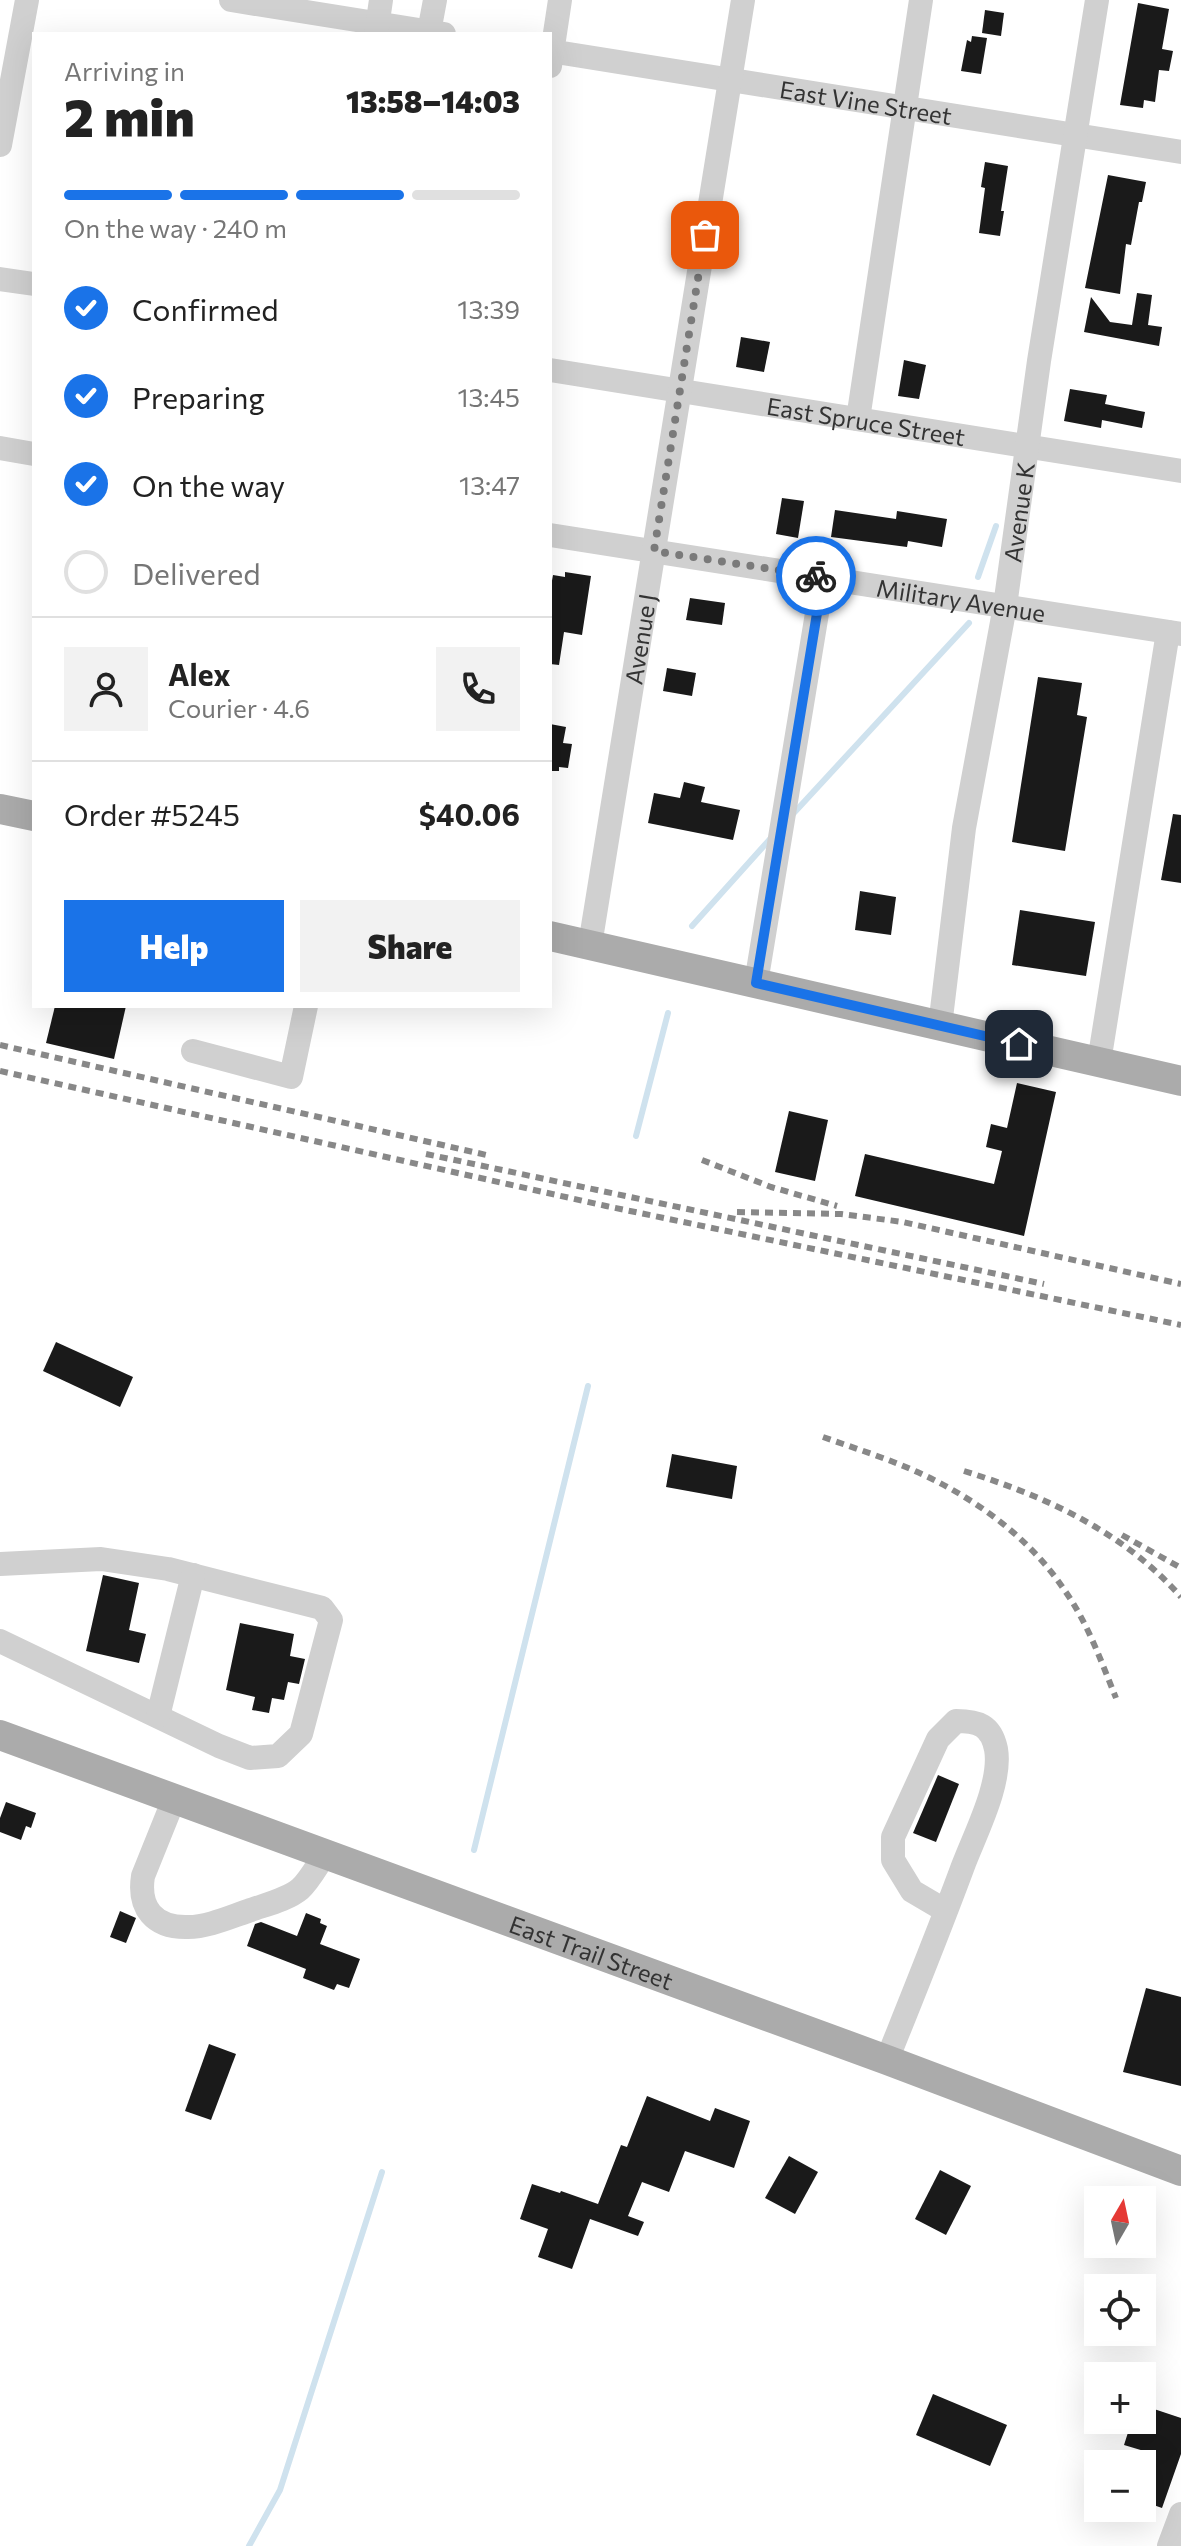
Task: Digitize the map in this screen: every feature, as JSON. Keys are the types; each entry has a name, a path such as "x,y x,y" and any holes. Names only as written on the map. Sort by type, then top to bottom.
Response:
{"main road":[{"path":"0,809 32,816"},
{"path":"552,936 1181,1081"},
{"name":"East Trail Street","path":"0,1735 1181,2171"}],"street":[{"path":"0,145 27,43 27,0"},
{"path":"231,0 378,19 432,32"},
{"path":"435,0 436,32"},
{"path":"552,51 560,0"},
{"name":"Avenue J","path":"590,945 743,0"},
{"path":"858,419 921,0"},
{"name":"Avenue K","path":"940,1026 964,828 1005,606 1097,0"},
{"name":"East Vine Street","path":"552,57 730,80 1181,152"},
{"path":"0,279 32,284"},
{"name":"East Spruce Street","path":"552,370 1181,471"},
{"path":"0,448 32,454"},
{"name":"Military Avenue","path":"552,535 1174,633"},
{"path":"756,983 823,577"},
{"path":"1099,1062 1174,633"},
{"path":"193,1051 291,1077 306,1008"},
{"path":"0,1564 101,1559 193,1575 322,1608 331,1620 301,1734 278,1756 250,1758 0,1641"},
{"path":"158,1716 193,1575"},
{"path":"887,2060 946,1911 985,1810 996,1771 996,1748 988,1730 977,1721 956,1721 938,1739 893,1837 893,1860 912,1891 946,1911"},
{"path":"174,1799 143,1876 141,1889 144,1906 152,1916 168,1924 199,1925 273,1902 300,1889 326,1853"},
{"path":"1169,2546 1181,2514"}],"building":[{"path":"1138,3 1169,9 1162,49 1173,51 1169,71 1159,70 1155,102 1144,100 1143,108 1120,105"},
{"path":"985,10 1004,13 1001,36 982,33"},
{"path":"972,36 987,38 981,74 961,71 967,40 971,42"},
{"path":"985,162 1008,166 1000,236 979,233"},
{"path":"1108,175 1146,182 1131,245 1126,244 1120,294 1085,288"},
{"path":"1137,293 1152,295 1148,325 1162,327 1159,346 1084,332 1091,297 1110,322 1132,325"},
{"path":"741,337 770,342 764,372 736,367"},
{"path":"904,360 926,365 919,399 898,396"},
{"path":"1070,389 1107,395 1105,404 1145,412 1142,428 1102,420 1101,428 1064,421"},
{"path":"782,498 804,501 798,538 776,534"},
{"path":"835,510 896,519 897,511 947,519 942,547 908,541 907,547 831,537"},
{"path":"565,572 591,576 582,635 564,632 559,665 552,664 552,581 553,575 565,577"},
{"path":"690,598 725,603 722,625 686,620"},
{"path":"667,668 696,673 692,696 663,691"},
{"path":"1038,677 1082,683 1077,715 1087,717 1065,851 1012,842"},
{"path":"552,724 566,727 563,743 572,744 568,768 559,767 559,771 552,771"},
{"path":"684,782 705,787 701,802 740,810 733,840 648,823 654,793 680,798"},
{"path":"1173,814 1181,815 1181,883 1161,880"},
{"path":"860,891 896,897 891,935 855,930"},
{"path":"1020,910 1095,922 1086,976 1012,965"},
{"path":"55,1008 126,1008 114,1059 46,1043"},
{"path":"1017,1083 1056,1092 1024,1236 855,1196 865,1154 994,1184 1002,1151 986,1147 991,1124 1007,1128"},
{"path":"789,1111 828,1120 815,1181 775,1172"},
{"path":"56,1342 133,1377 120,1407 43,1371"},
{"path":"672,1454 737,1466 732,1499 666,1487"},
{"path":"103,1575 139,1583 129,1630 146,1634 139,1663 86,1651"},
{"path":"240,1623 294,1634 290,1656 305,1659 299,1684 288,1682 284,1700 272,1698 269,1713 252,1710 255,1697 226,1690"},
{"path":"938,1775 959,1784 936,1842 913,1833"},
{"path":"6,1802 36,1813 31,1828 26,1826 21,1840 0,1832 0,1818"},
{"path":"120,1911 136,1918 126,1943 110,1937"},
{"path":"306,1913 321,1919 320,1923 327,1926 320,1944 360,1959 349,1988 337,1984 334,1990 303,1978 306,1969 247,1946 255,1924 261,1922 297,1936"},
{"path":"1146,1988 1181,1997 1181,2086 1123,2072"},
{"path":"209,2044 236,2054 211,2120 185,2111"},
{"path":"647,2096 710,2121 715,2108 750,2121 734,2168 685,2151 669,2192 642,2182 628,2216 644,2222 638,2236 590,2219 572,2269 538,2257 548,2229 520,2219 532,2184 598,2204 621,2145 627,2147"},
{"path":"789,2156 818,2172 795,2214 765,2198"},
{"path":"940,2170 971,2186 946,2235 915,2219"},
{"path":"933,2394 1007,2425 990,2466 916,2435"},
{"path":"1156,2410 1181,2418 1181,2454 1162,2508 1156,2506 1156,2450 1124,2445 1128,2434 1156,2434"}],"waterway":[{"path":"978,577 996,526"},
{"path":"792,815 969,623"},
{"path":"692,926 771,838"},
{"path":"636,1136 668,1013"},
{"path":"474,1850 588,1386"},
{"path":"249,2546 280,2490 382,2172"}],"railway":[{"path":"0,1045 491,1156"},
{"path":"0,1071 606,1206 1181,1325"},
{"path":"426,1154 1044,1284"},
{"path":"702,1160 771,1187 837,1206"},
{"path":"737,1212 841,1214 903,1222 1181,1284"},
{"path":"823,1437 936,1481 978,1505 1016,1535 1049,1569 1072,1601 1116,1698"},
{"path":"964,1471 1024,1492 1082,1519 1134,1553 1181,1597"},
{"path":"1122,1535 1181,1568"}],"way so far":[{"path":"705,235 654,551 816,576"}],"route":[{"path":"816,576 823,577 756,983 1019,1044"}]}
